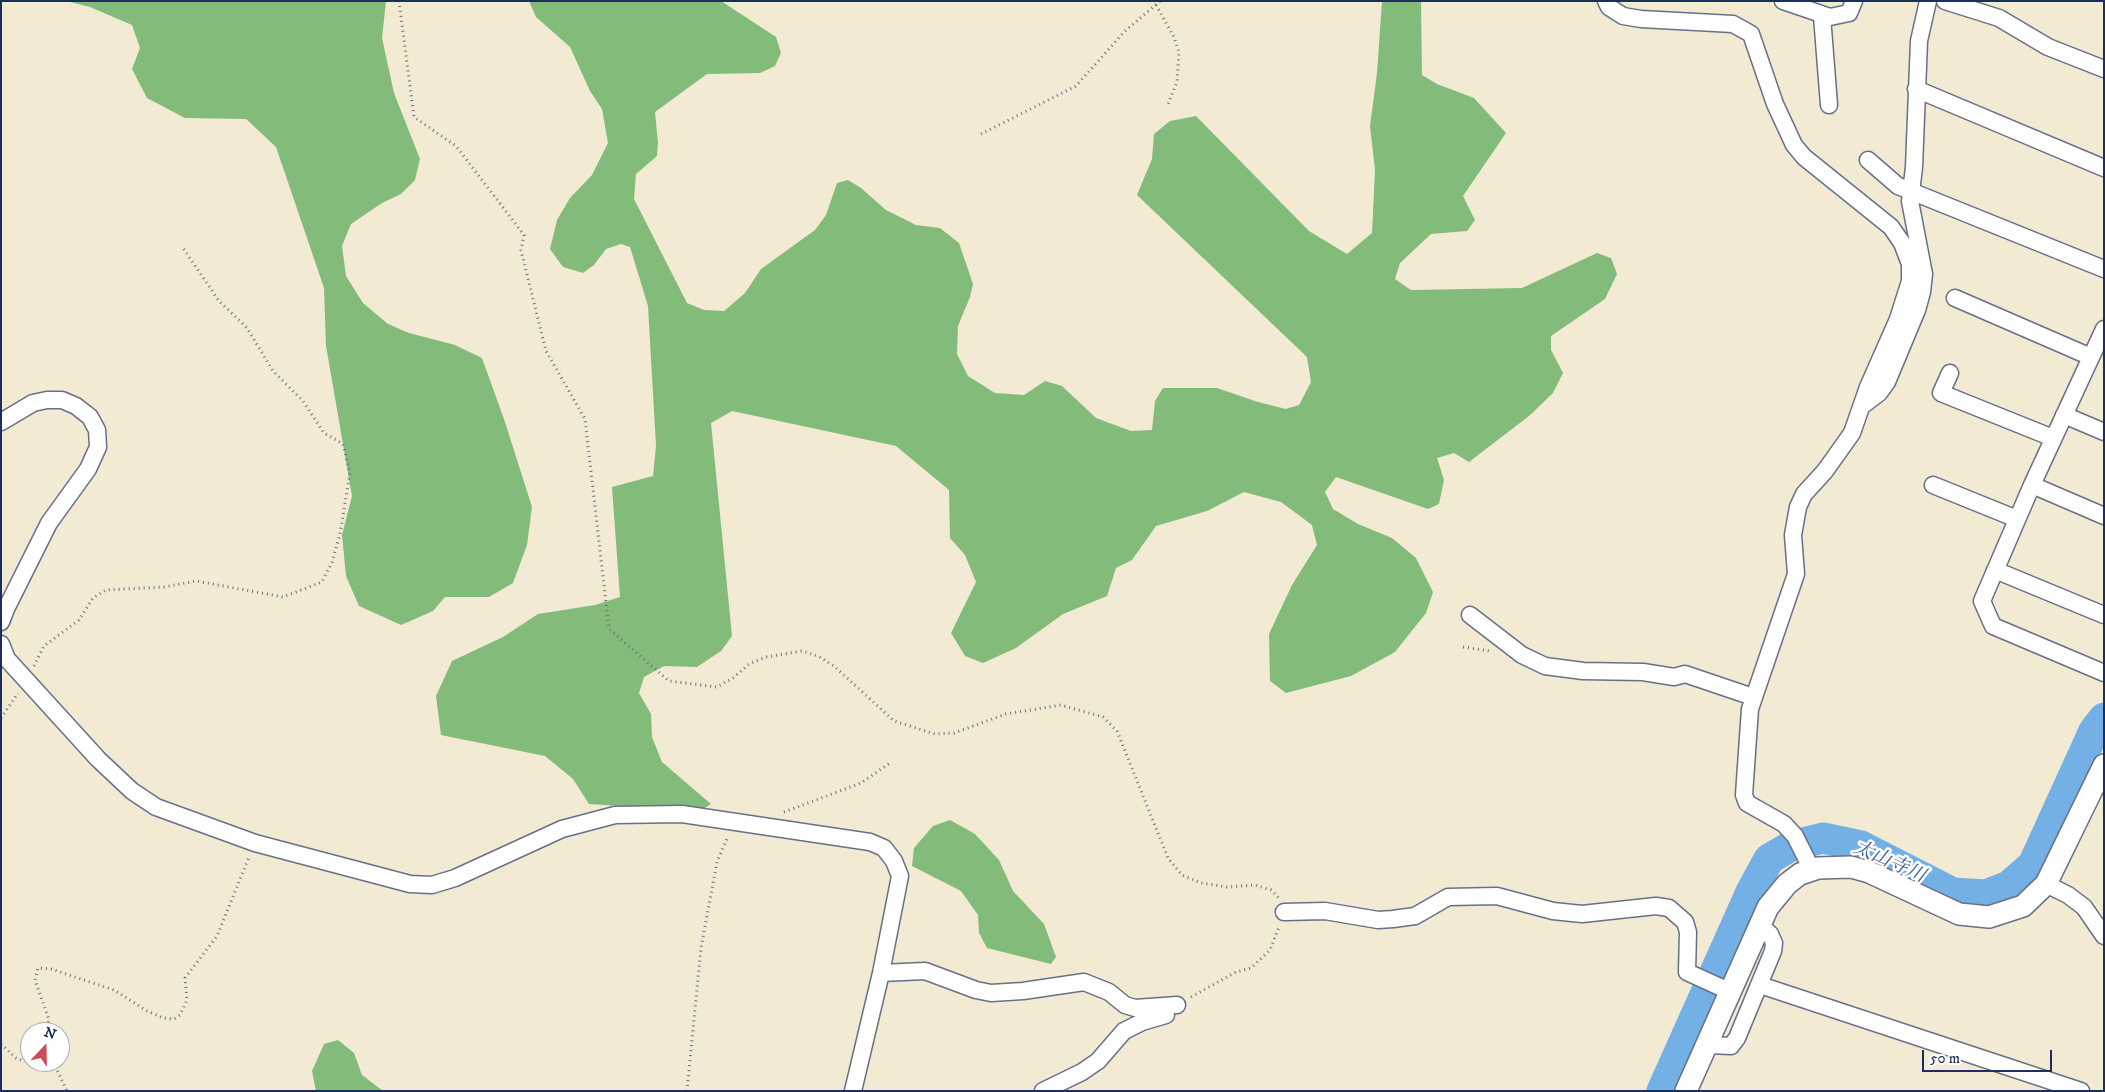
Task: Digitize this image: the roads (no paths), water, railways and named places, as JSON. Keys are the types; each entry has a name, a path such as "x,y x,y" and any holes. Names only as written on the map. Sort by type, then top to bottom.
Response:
{"street":[{"path":"1606,1 1609,7 1623,16 1641,20 1733,24 1751,34 1775,104 1794,145 1804,158 1890,227 1902,243 1910,264 1910,281 1898,319 1848,442 1804,494 1798,507 1793,535 1796,574 1753,697 1744,795 1747,803 1784,824 1795,836 1812,870"},
{"path":"1783,1 1822,16 1844,16 1849,13 1854,1"},
{"path":"1863,405 1879,392 1887,382 1922,292 1924,274 1910,201 1919,41 1928,1"},
{"path":"1945,1 1987,7 2048,47 2104,69"},
{"path":"1822,16 1828,104"},
{"path":"1916,90 2104,168"},
{"path":"1868,160 1898,186 2104,268"},
{"path":"1955,298 2097,351"},
{"path":"2104,329 2097,351 2053,438 1982,601 1993,626 2104,674"},
{"path":"1950,373 1941,393 2053,438"},
{"path":"1,422 33,403 47,400 62,400 76,406 90,417 97,430 98,447 88,469 49,523 1,622"},
{"path":"2064,415 2104,432"},
{"path":"1933,485 2017,519"},
{"path":"2032,485 2104,516"},
{"path":"1996,570 2104,616"},
{"path":"1470,616 1522,655 1545,666 1583,671 1643,672 1674,677 1685,674 1753,697"},
{"path":"1,644 7,659 98,759 132,791 156,807 255,843 410,884 432,885 455,878 562,829 615,815 682,814 870,842 884,848 894,860 900,876 881,973 853,1091"},
{"path":"1686,1091 1708,1045 1720,987 1760,925 1768,907 1787,884 1800,874 1812,870 1851,867 1869,872 1959,914 1989,917 2023,906 2046,884 2104,765"},
{"path":"2046,884 2068,895 2084,907 2104,936"},
{"path":"1284,912 1325,911 1378,920 1393,919 1415,916 1448,897 1496,896 1553,911 1582,914 1656,906 1669,908 1685,922 1688,932 1687,972 1720,987"},
{"path":"1708,1045 1731,1046 1737,1038 1760,985 1774,943 1770,934 1760,925"},
{"path":"881,973 925,971 976,990 991,993 1014,992 1084,982 1109,992 1125,1005 1135,1008 1176,1005 1170,1014 1142,1022 1124,1031 1098,1061 1082,1072 1043,1091"},
{"path":"1760,985 2081,1091"}],"waterway":[{"name":"太山寺川","path":"1662,1091 1751,892 1769,859 1791,846 1823,838 1861,846 1953,893 1986,895 2009,886 2033,865 2094,731 2104,718"}]}
